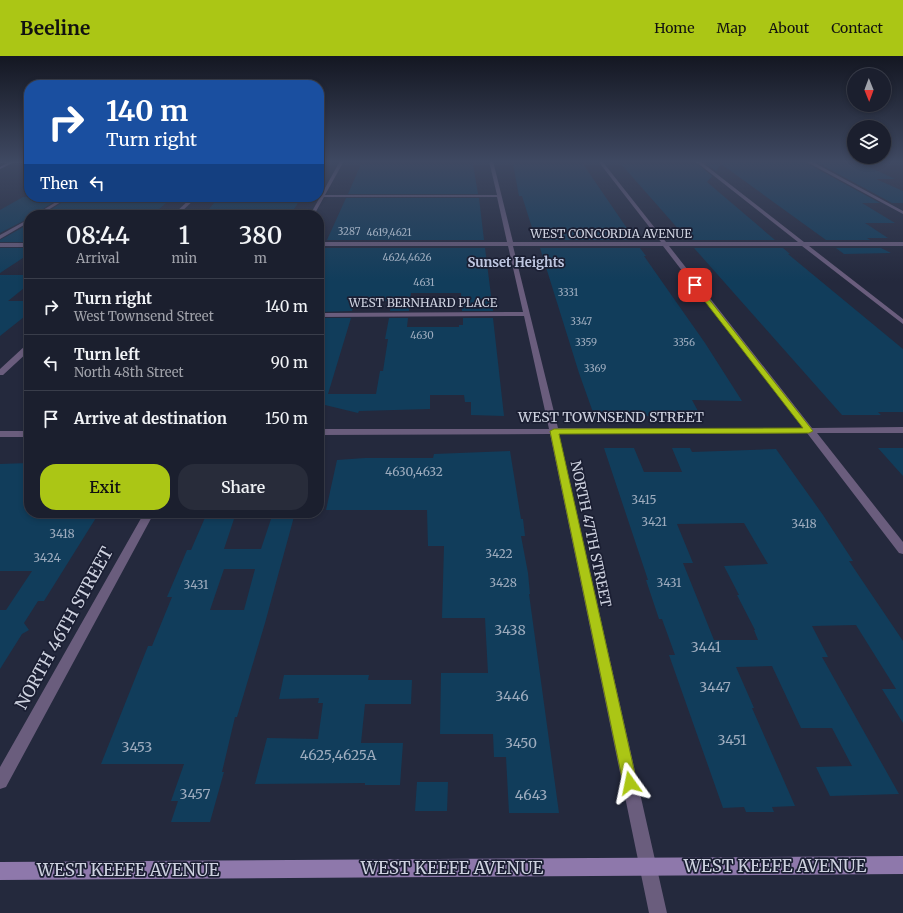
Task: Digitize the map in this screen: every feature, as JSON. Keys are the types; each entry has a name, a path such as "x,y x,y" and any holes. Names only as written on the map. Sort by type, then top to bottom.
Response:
{"street":[{"name":"NORTH 47TH STREET","path":"501,201 554,431 658,913"},
{"path":"631,201 903,550"},
{"path":"750,201 903,322"},
{"path":"879,201 903,214"},
{"path":"45,210 59,202"},
{"path":"181,210 189,202"},
{"path":"0,237 24,223"},
{"name":"WEST CONCORDIA AVENUE","path":"324,244 903,244"},
{"path":"0,245 24,245"},
{"name":"WEST BERNHARD PLACE","path":"324,315 527,314"},
{"path":"0,373 24,351"},
{"name":"WEST TOWNSEND STREET","path":"324,432 903,430"},
{"path":"0,434 24,434"},
{"name":"NORTH 46TH STREET","path":"0,782 146,518"},
{"name":"WEST KEEFE AVENUE","path":"0,871 903,865"}],"building":[{"path":"16,201 54,202 42,210 24,210 24,221 0,233 0,210"},
{"path":"345,201 479,201 484,240 327,240"},
{"path":"524,201 608,201 635,240 538,240 533,231"},
{"path":"654,201 729,201 775,240 688,240"},
{"path":"772,201 876,201 880,203 862,203 895,223 865,223 888,238 867,238 870,240 826,240"},
{"path":"888,201 903,201 903,203 892,203"},
{"path":"62,202 167,202 158,210 50,210"},
{"path":"215,202 299,202 293,210 208,210"},
{"path":"24,227 24,242 0,242 0,240"},
{"path":"0,248 24,248 24,257 0,273"},
{"path":"324,248 485,248 493,311 462,311 461,293 411,293 409,311 390,311 392,301 356,301 352,311 324,312"},
{"path":"540,248 640,248 646,256 644,256 705,343 742,401 692,400 698,411 692,411 695,416 595,418 579,373"},
{"path":"694,248 783,248 790,254 788,254 903,349 903,412 878,412 881,415 842,415"},
{"path":"836,248 881,248 891,253 844,254"},
{"path":"0,275 24,275 24,288 8,301 24,301 24,317 0,336"},
{"path":"324,318 351,318 328,394 376,394 380,371 383,371 388,339 385,339 389,318 408,318 407,327 459,327 459,325 463,325 463,318 493,318 504,416 471,415 471,402 465,402 464,395 430,395 430,409 359,411 358,413 325,405 324,408"},
{"path":"604,448 634,448 644,472 682,472 672,448 690,448 692,452 776,449 823,515 853,561 849,561 903,641 903,723 882,689 896,689 856,625 812,626 828,657 822,657 899,794 830,796 816,767 852,766 832,728 801,728 772,666 736,667 754,708 752,708 795,806 772,807 774,812 746,812 744,807 723,808 669,655 675,655 662,619 659,619 646,580 648,580","holes":["744,523 768,564 724,566 739,595 737,595 755,630 758,640 714,640 683,563 693,563 677,524"]},
{"path":"878,448 903,448 903,476"},
{"path":"510,451 521,519 523,519 525,536 521,536 528,573 529,594 559,813 509,813 506,757 494,757 493,734 440,734 441,673 488,673 485,618 442,618 444,546 428,546 427,510 326,510 337,460 365,458 433,458 434,454"},
{"path":"24,463 24,518 96,518 44,601 38,601 24,623 29,630 22,634 0,669 0,610 6,610 32,571 0,571 0,464"},
{"path":"205,518 234,518 224,549 261,549 271,518 294,518 265,623 237,717 235,717 222,772 224,772 210,822 171,822 178,801 171,801 184,764 101,764 148,646 152,646 172,597 167,597 187,550 191,550","holes":["224,569 255,569 244,610 210,610"]},
{"path":"284,675 369,675 368,680 412,680 411,704 365,704 361,743 403,743 400,785 365,785 365,783 255,784 267,738 318,739 323,703 318,703 319,698 279,699"},
{"path":"417,782 448,782 447,811 415,811"}],"district":[{"name":"Sunset Heights","path":"516,262"}],"route":[{"path":"630,783 554,431 809,431 695,285"}]}
